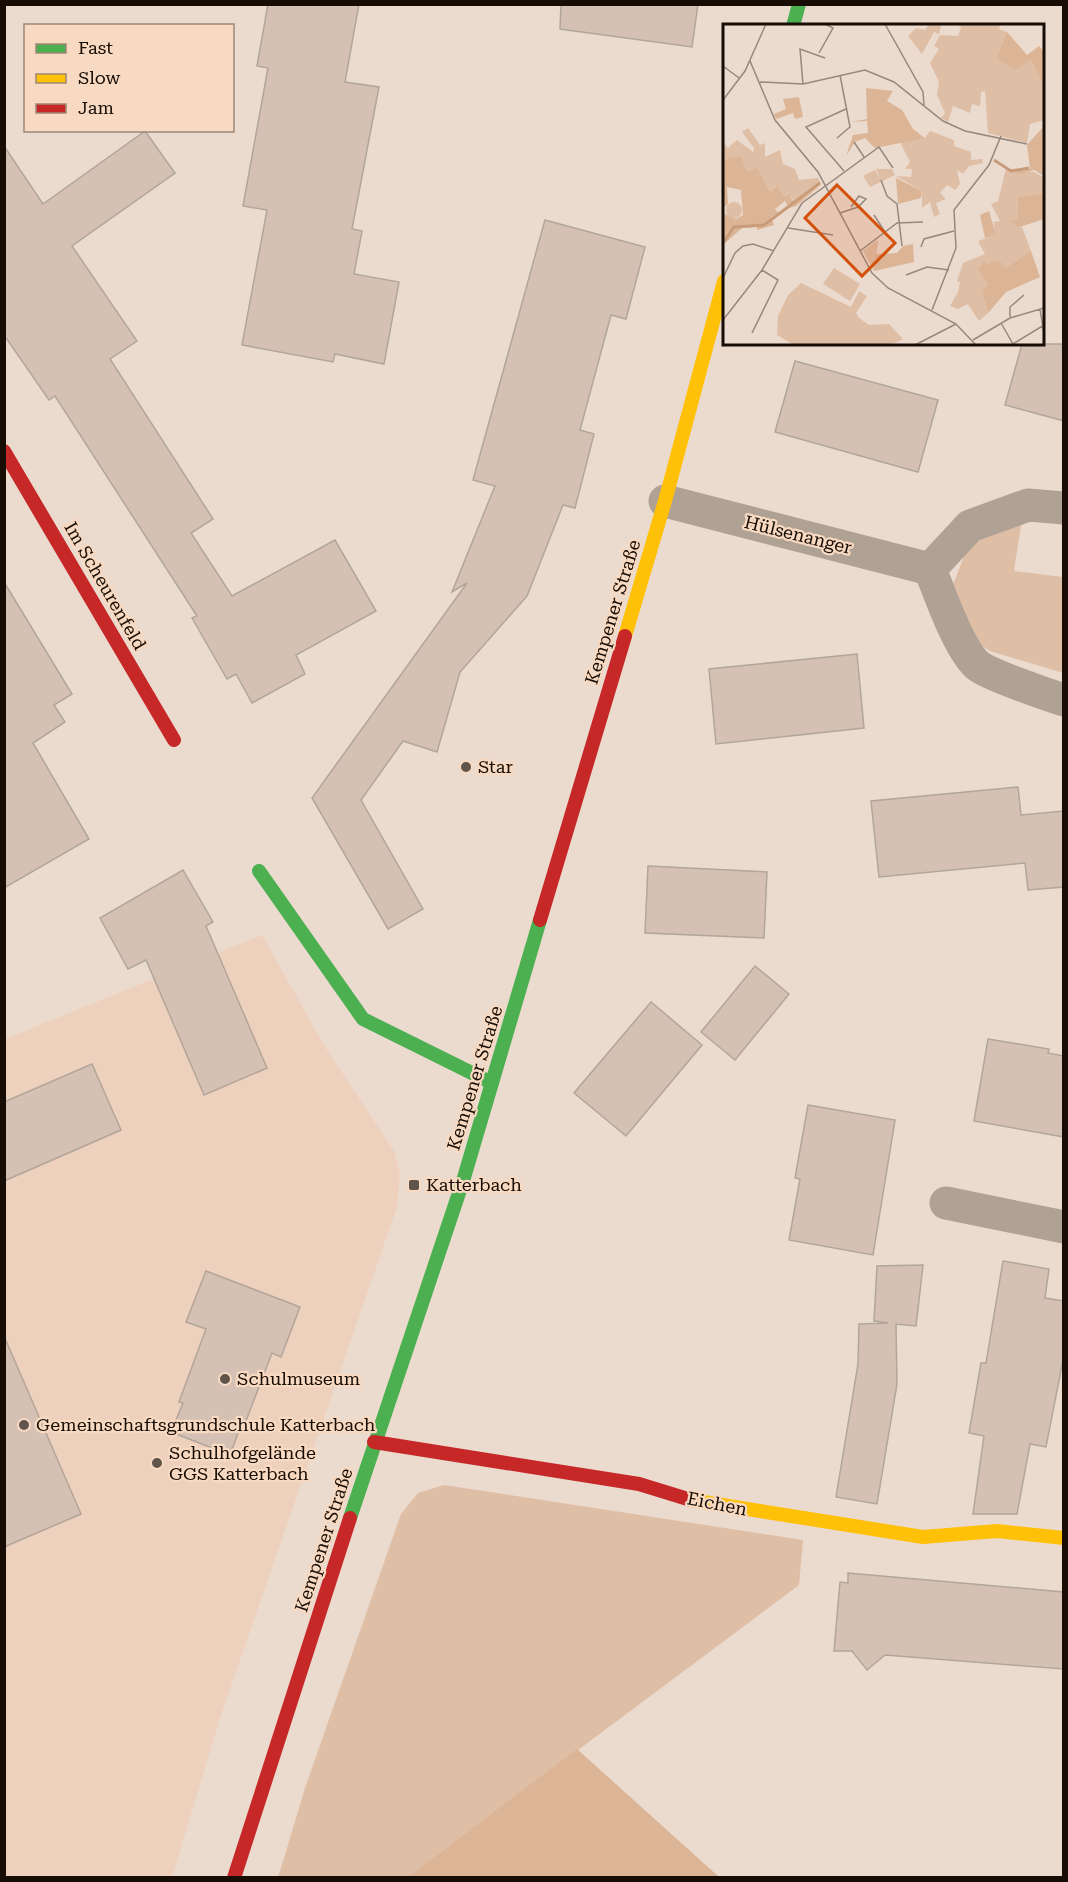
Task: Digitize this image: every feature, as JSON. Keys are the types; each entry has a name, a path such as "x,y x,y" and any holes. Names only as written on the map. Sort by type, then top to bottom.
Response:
{"main road":[{"path":"794,24 799,4"},
{"name":"Kempener Straße","path":"234,1878 374,1442 460,1191 665,501 723,285"},
{"name":"Im Scheurenfeld","path":"4,451 174,740"},
{"path":"259,871 363,1019 492,1083"},
{"name":"Eichen","path":"374,1442 639,1484 702,1503 922,1537 997,1532 1064,1538"}],"street":[{"name":"Hülsenanger","path":"665,501 930,569"},
{"path":"1064,508 1028,505 970,526 930,569 953,627 978,665 1044,694 1064,699"},
{"path":"946,1203 1064,1227"}],"shaded area":[{"path":"1007,525 1021,525 1014,571 1063,577 1063,673 990,651 971,638 953,585 964,556 972,544"},
{"name":"Schulhofgelände GGS Katterbach","path":"262,935 325,1047 394,1151 400,1174 397,1207 220,1718 172,1877 5,1878 5,1039"},
{"path":"444,1485 803,1540 799,1585 408,1877 278,1878 305,1788 401,1514 418,1493"},
{"path":"577,1749 719,1877 408,1877"}],"building":[{"path":"268,4 359,4 345,82 379,87 352,229 362,231 354,274 399,282 384,364 335,354 333,362 242,345 267,210 243,206 268,68 257,66"},
{"path":"561,4 698,4 692,47 560,29"},
{"path":"146,132 175,173 72,246 137,341 110,359 213,519 191,533 232,596 335,540 376,611 296,655 305,674 252,703 236,674 227,679 192,618 197,616 55,396 49,400 4,335 4,146 43,204"},
{"path":"545,220 645,247 626,319 611,315 580,430 594,434 575,508 563,505 527,596 460,672 437,752 403,741 361,800 423,909 388,929 312,798 467,583 452,592 495,486 473,480"},
{"path":"1064,344 1064,421 1005,405 1022,345"},
{"path":"795,361 938,400 918,472 775,432"},
{"path":"4,582 72,694 54,705 65,722 33,743 89,839 4,888"},
{"path":"857,654 864,728 716,744 709,669"},
{"path":"1018,787 1021,815 1064,811 1064,887 1028,890 1025,863 879,877 871,801"},
{"path":"648,866 767,872 764,938 645,933"},
{"path":"183,870 213,922 206,926 267,1068 204,1095 146,960 128,969 100,918"},
{"path":"755,966 789,994 735,1060 701,1032"},
{"path":"651,1002 702,1045 626,1136 574,1093"},
{"path":"988,1039 1049,1049 1048,1053 1064,1056 1064,1137 974,1121"},
{"path":"92,1064 121,1130 4,1181 4,1102"},
{"path":"808,1105 895,1120 873,1255 789,1240 800,1179 795,1178"},
{"path":"1003,1261 1049,1269 1045,1298 1064,1301 1064,1355 1046,1447 1030,1444 1017,1514 973,1514 984,1436 969,1433 981,1363 986,1363"},
{"path":"923,1265 916,1326 896,1324 897,1384 877,1504 836,1497 858,1364 859,1324 888,1323 874,1321 877,1266"},
{"name":"Schulmuseum","path":"206,1271 300,1307 281,1357 272,1353 244,1426 241,1425 230,1455 171,1432 183,1403 179,1402 206,1329 186,1322"},
{"name":"Gemeinschaftsgrundschule Katterbach","path":"4,1336 81,1514 4,1547"},
{"path":"848,1573 1064,1592 1064,1669 885,1655 867,1670 852,1651 834,1651 840,1582 848,1583"}],"traffic: fast":[{"path":"794,24 799,4"},
{"path":"259,871 363,1019 492,1083"},
{"path":"350,1518 463,1181 540,920"}],"traffic: slow":[{"path":"625,636 665,501 723,285"},
{"path":"691,1500 923,1537 997,1531 1064,1538"}],"traffic: jam":[{"path":"4,451 174,740"},
{"path":"540,920 625,636"},
{"path":"374,1442 639,1484 691,1500"},
{"path":"234,1878 350,1518"}],"place":[{"name":"Star","path":"466,767"},
{"name":"Katterbach","path":"414,1185"},
{"name":"Schulmuseum","path":"225,1379"},
{"name":"Gemeinschaftsgrundschule Katterbach","path":"24,1425"},
{"name":"Schulhofgelände GGS Katterbach","path":"157,1463"}]}
